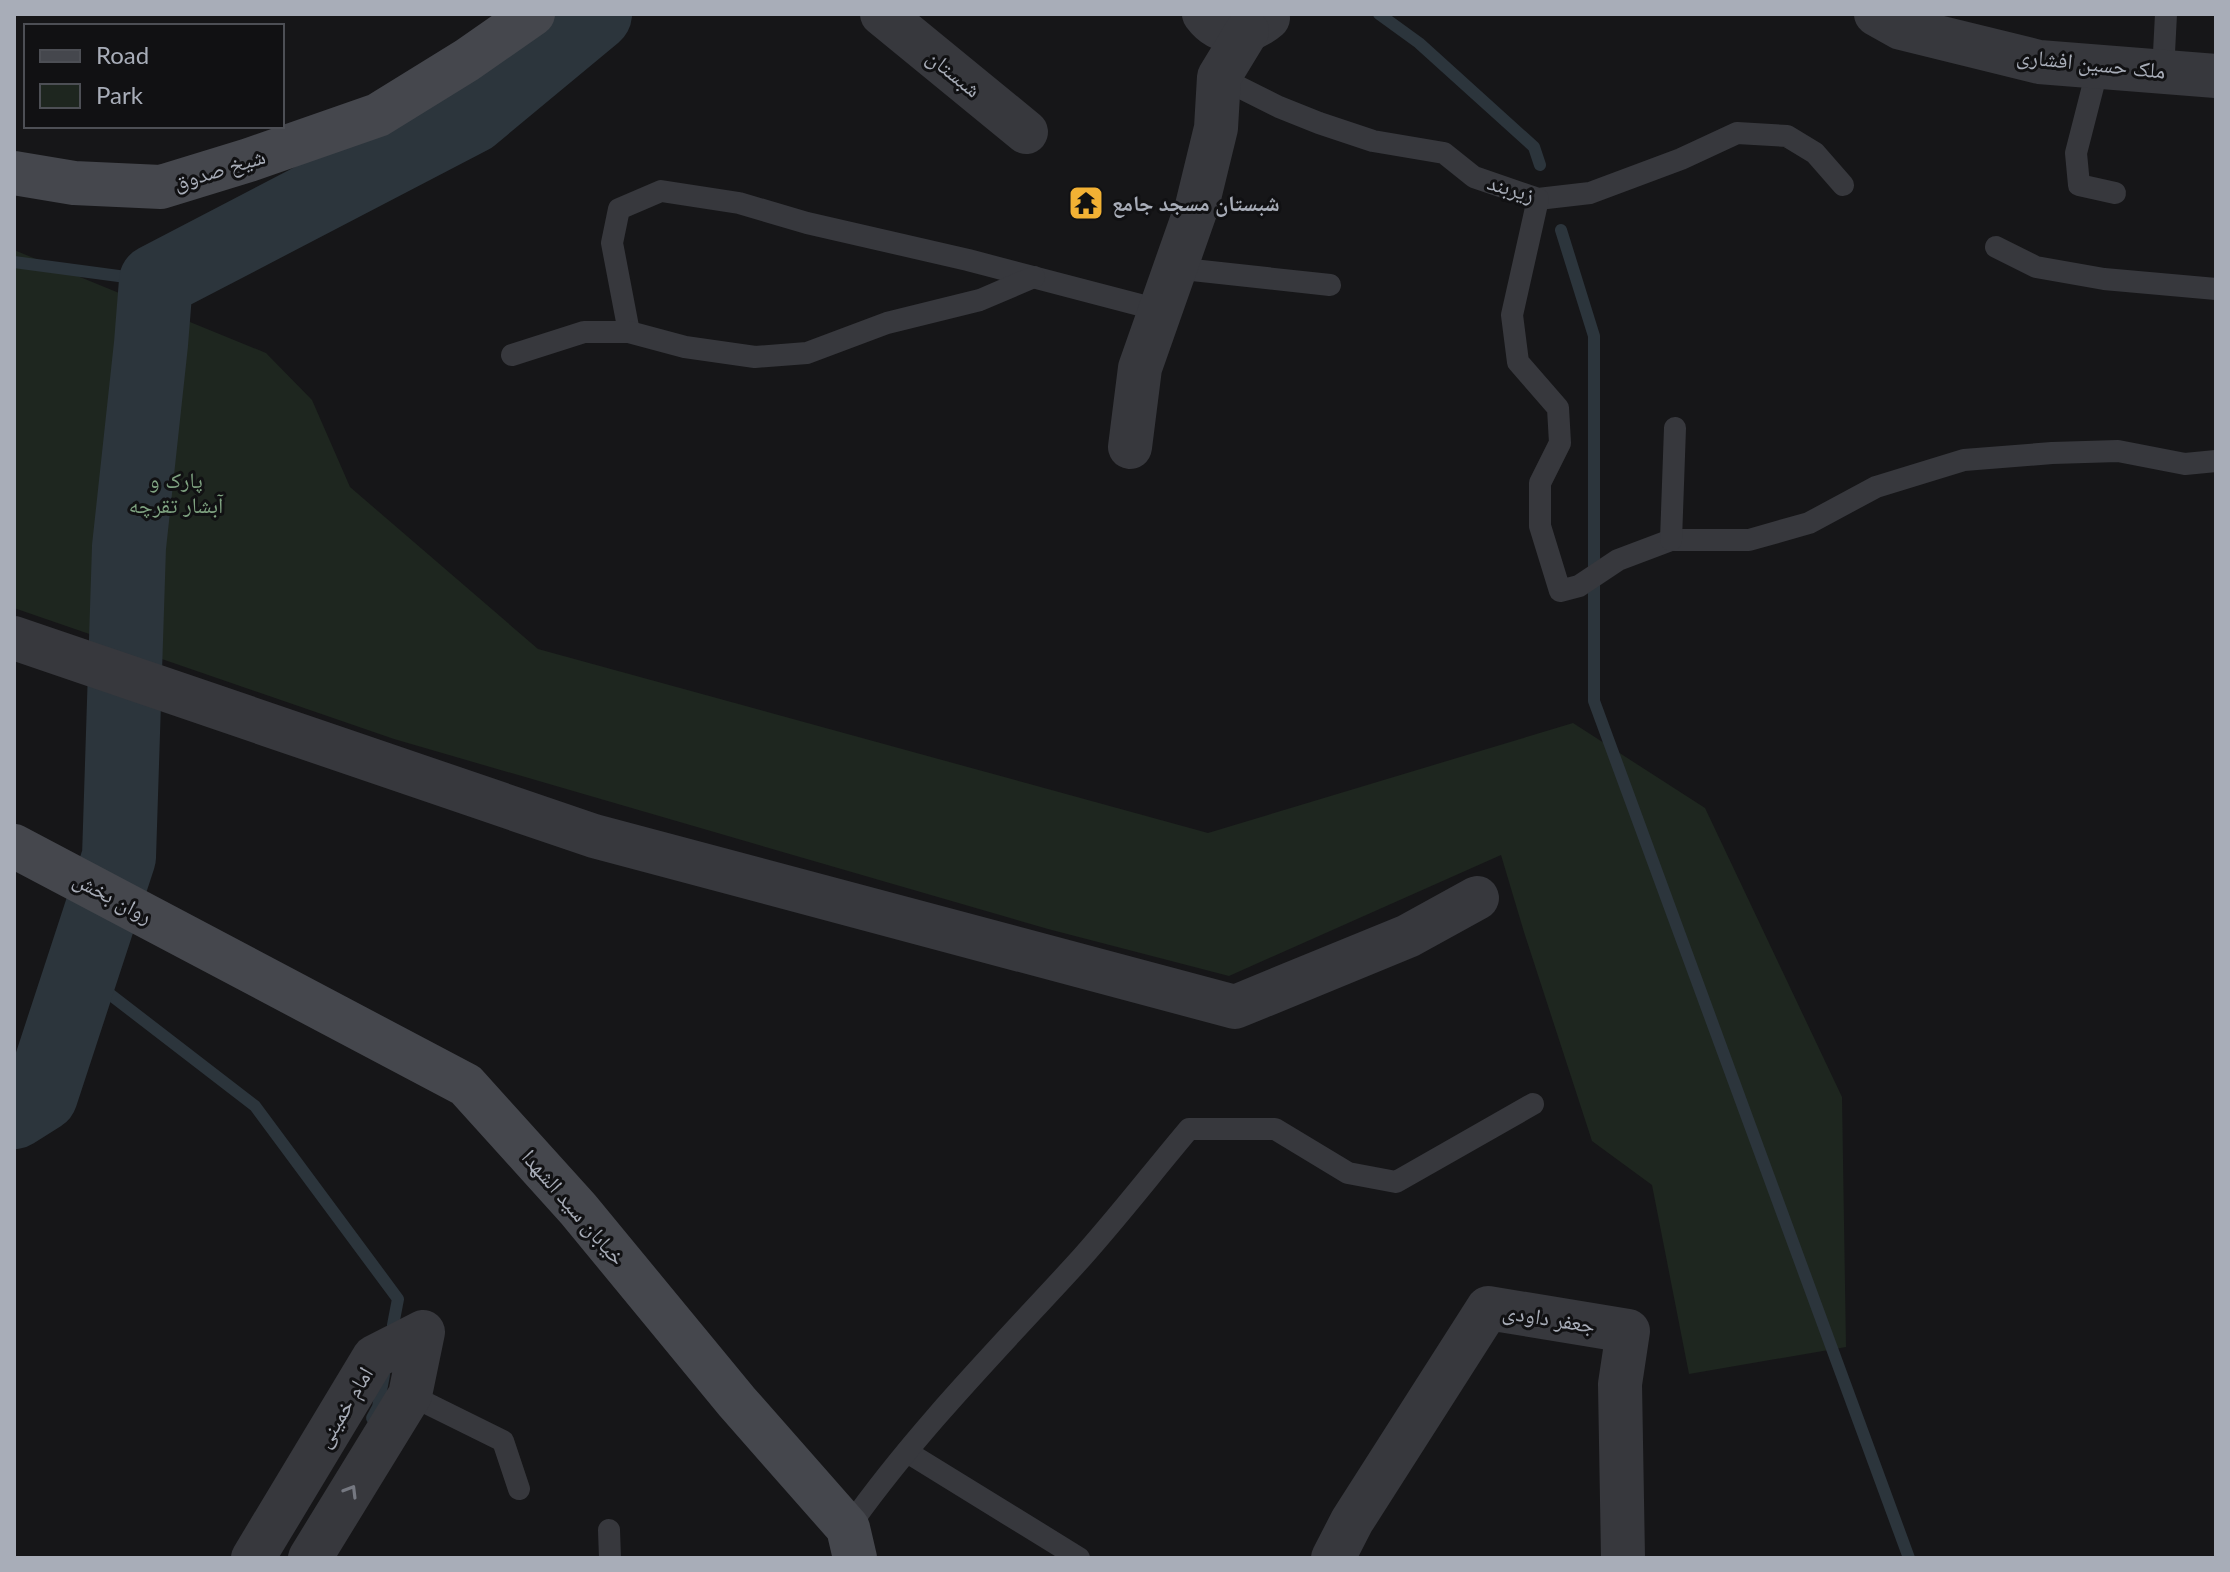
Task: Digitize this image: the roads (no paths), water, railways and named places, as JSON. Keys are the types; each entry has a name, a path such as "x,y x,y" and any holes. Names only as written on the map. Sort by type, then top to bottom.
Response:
{"street":[{"name":"شیخ صدوق","path":"14,173 74,183 161,187 378,115 467,60 533,14"},
{"name":"شبستان","path":"882,14 1026,132"},
{"path":"1204,14 1219,28 1233,32 1259,22"},
{"name":"ملک حسین افشاری","path":"1876,14 1901,28 2039,62 2216,76"},
{"path":"1130,447 1140,368 1197,206 1216,128 1219,77 1259,22"},
{"path":"14,638 594,836 1235,1007 1408,936 1477,898"},
{"name":"روان بخش","path":"31,854 211,949"},
{"name":"خیابان سید الشهدا","path":"211,949 466,1085 578,1209 851,1543"},
{"name":"جعفر داودی","path":"1333,1558 1352,1521 1488,1308 1628,1331 1620,1384 1623,1558"},
{"name":"امام خمینی","path":"253,1558 374,1357 423,1332 410,1395 310,1558"}],"lane":[{"path":"2163,72 2166,14"},
{"path":"2098,67 2076,153 2079,185 2115,193"},
{"name":"زیربند","path":"1219,77 1319,123 1373,141 1444,153 1474,177 1538,199 1590,193 1681,159 1737,133 1787,136 1815,153 1843,185"},
{"path":"629,332 612,243 619,209 661,191 739,203 807,223 1159,310"},
{"path":"1538,199 1512,315 1518,362 1558,408 1560,443 1540,483 1540,526 1560,591 1579,586 1618,560 1671,540 1749,540 1809,523 1876,487 1964,460 2118,451 2185,464 2216,461"},
{"path":"1996,247 2036,267 2104,279 2216,289"},
{"path":"1174,268 1330,285"},
{"path":"512,355 584,332 629,332 685,347 755,357 807,353 887,323 980,300 1034,277"},
{"path":"1671,540 1675,428"},
{"path":"851,1543 878,1485 1023,1319 1077,1263 1189,1129 1275,1129 1348,1173 1396,1182 1533,1104"},
{"path":"410,1395 503,1441 519,1489"},
{"path":"907,1452 1079,1558"},
{"path":"609,1530 610,1558"}],"waterway":[{"path":"14,1112 41,1095 119,857 129,547 156,281 471,117 595,14"},
{"path":"1379,14 1419,43 1534,147 1540,165"},
{"path":"1561,230 1594,336 1594,701 1909,1558"},
{"path":"14,262 156,281"},
{"path":"81,972 255,1106 398,1299 393,1325"},
{"path":"372,1418 378,1407 384,1375"}],"place":[{"name":"شبستان مسجد جامع","path":"1086,203"}],"park label":[{"name":"پارک و آبشار تقرچه","path":"176,492"}]}
